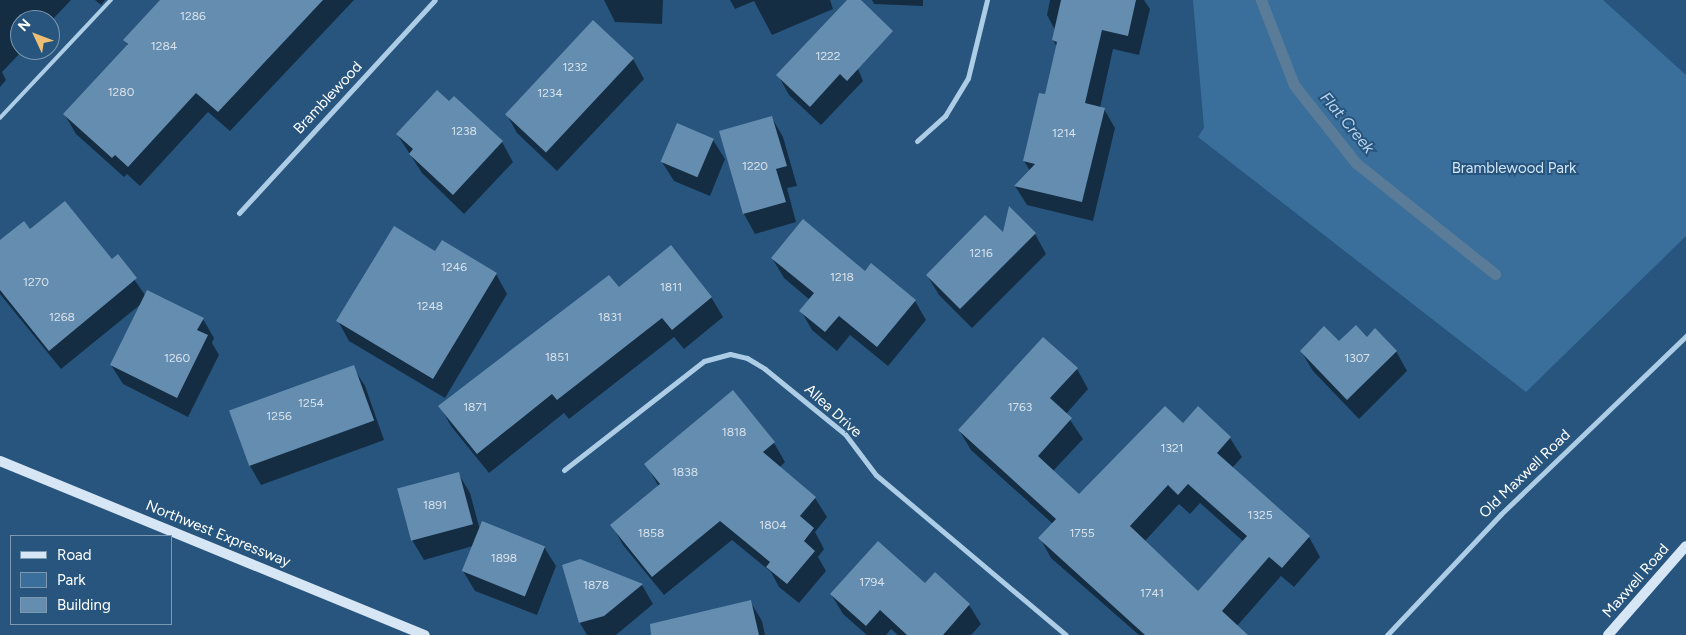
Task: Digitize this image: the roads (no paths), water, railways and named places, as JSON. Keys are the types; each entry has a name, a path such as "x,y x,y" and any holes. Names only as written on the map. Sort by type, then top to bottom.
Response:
{"main road":[{"name":"Northwest Expressway","path":"0,462 425,635"},
{"name":"Maxwell Road","path":"1608,635 1686,546"}],"street":[{"name":"Bramblewood","path":"239,213 435,0"},
{"path":"917,141 945,116 968,78 987,0"},
{"name":"Old Maxwell Road","path":"1386,635 1501,514 1686,336"},
{"name":"Allea Drive","path":"564,470 704,361 730,354 747,358 765,369 845,434 876,475 1066,635"}],"lane":[{"path":"0,118 111,0"}],"waterway":[{"name":"Flat Creek","path":"1261,0 1294,85 1356,163 1495,274"}],"park label":[{"name":"Bramblewood Park","path":"1514,169"}]}
